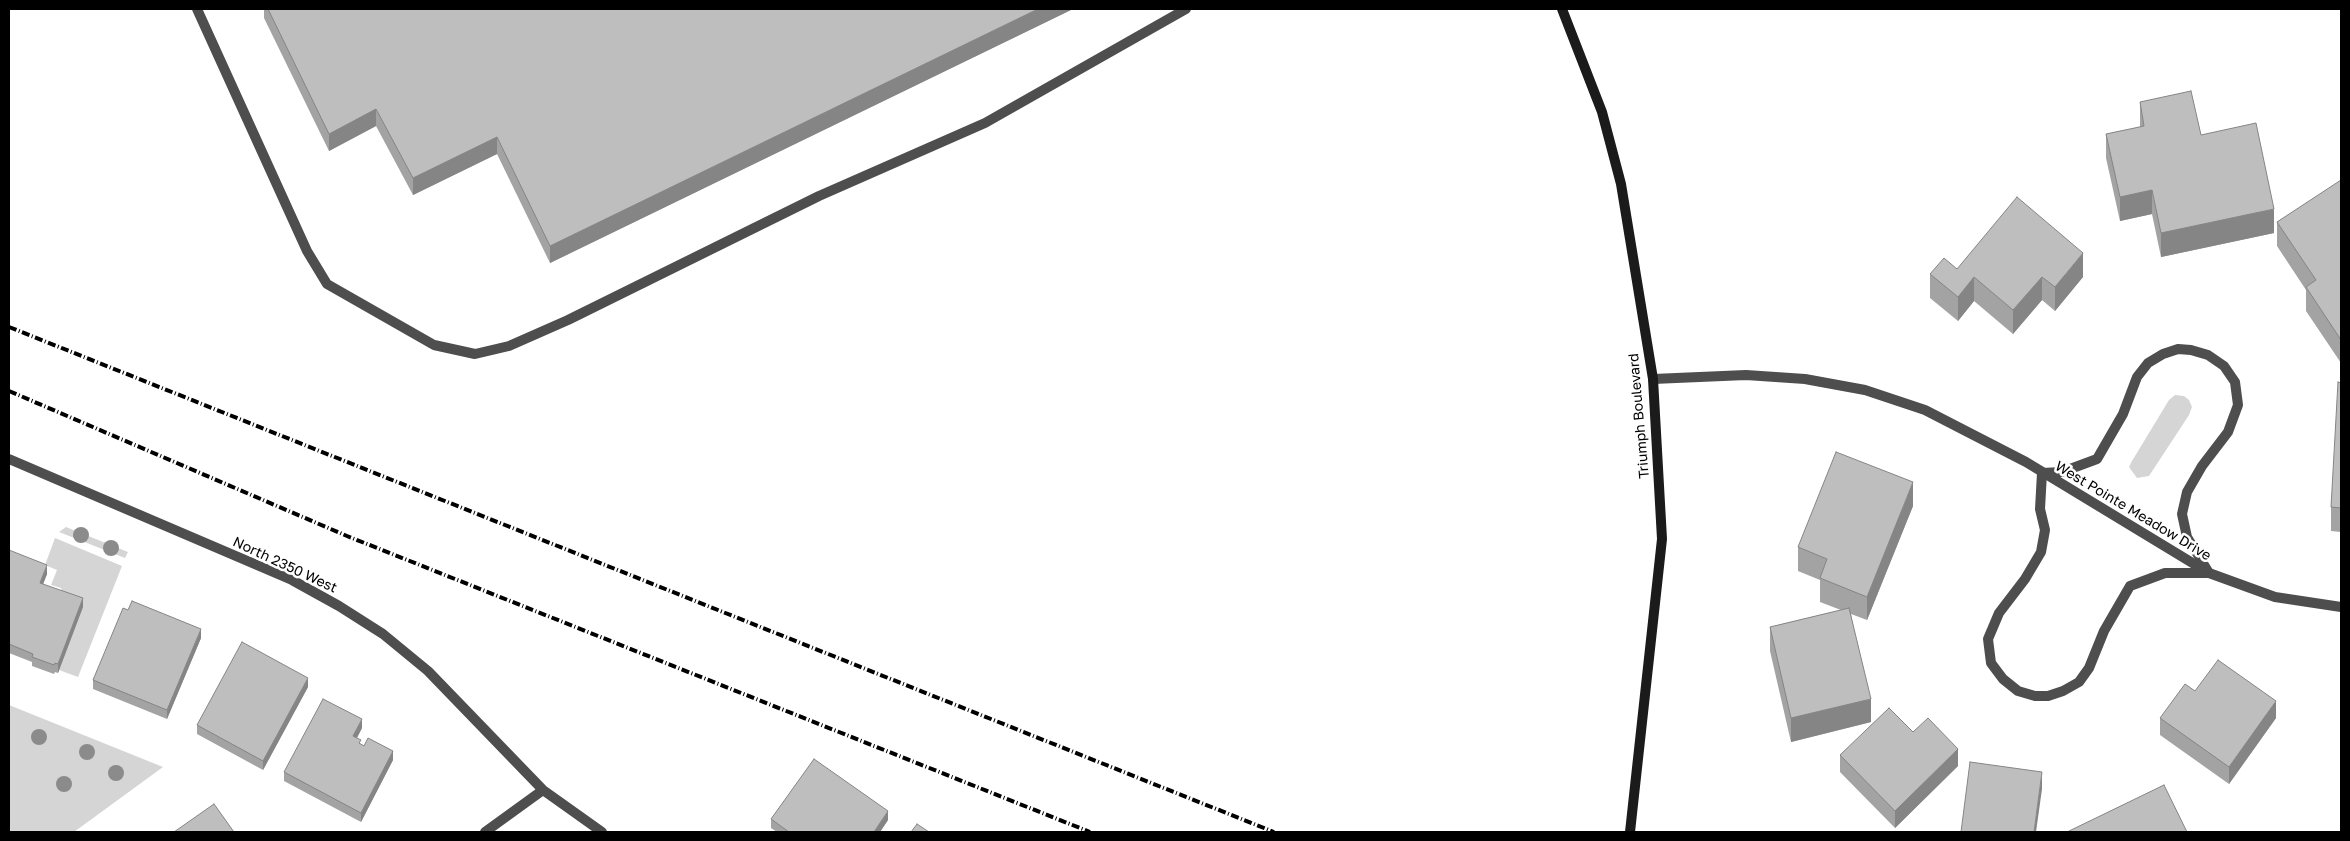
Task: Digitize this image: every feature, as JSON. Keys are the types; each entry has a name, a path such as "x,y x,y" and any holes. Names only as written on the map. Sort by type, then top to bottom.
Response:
{"main road":[{"name":"Triumph Boulevard","path":"1562,9 1602,112 1621,184 1653,379 1662,539 1630,832"}],"street":[{"path":"197,9 307,251 327,284 434,345 474,354 508,346 568,320 819,196 985,123 1186,9"},
{"name":"West Pointe Meadow Drive","path":"2042,473 2062,472 2097,459 2123,414 2137,377 2148,363 2163,354 2178,350 2191,350 2208,355 2224,366 2235,382 2238,405 2228,432 2202,466 2187,492 2182,514 2187,537 2209,573"},
{"name":"West Pointe Meadow Drive","path":"1653,379 1756,376 1805,379 1865,390 1925,410 2026,462 2209,573 2275,597 2341,607"},
{"name":"North 2350 West","path":"9,459 292,580 339,606 383,634 428,671 543,790 602,832"},
{"name":"West Pointe Meadow Drive","path":"2042,473 2040,509 2045,530 2041,552 1999,613 1988,639 1991,663 2003,679 2018,691 2035,696 2048,696 2064,691 2079,682 2089,668 2104,631 2130,586 2165,573 2209,573"},
{"path":"485,832 543,790"}],"shaded area":[{"path":"2175,395 2184,396 2189,400 2192,407 2189,415 2149,476 2137,478 2129,467 2169,400"},
{"path":"66,527 128,552 125,558 59,532"},
{"path":"55,538 122,566 78,677 59,670 83,607 62,592 61,588 51,585 57,570 45,565"},
{"path":"9,705 163,767 74,832 9,832"}],"building":[{"path":"268,9 1038,9 550,246 497,137 413,178 376,109 329,134"},
{"path":"2191,91 2201,135 2256,123 2274,209 2161,233 2152,190 2120,197 2106,134 2144,126 2140,102"},
{"path":"2341,180 2341,340 2306,287 2316,280 2277,222"},
{"path":"2017,197 2083,253 2055,287 2042,277 2013,310 1974,277 1958,297 1930,274 1944,258 1957,269"},
{"path":"2338,382 2341,383 2341,508 2331,507"},
{"path":"1836,452 1913,482 1867,597 1820,578 1827,559 1798,547"},
{"path":"9,550 47,565 40,583 83,598 58,664 55,663 54,665 32,657 33,654 9,644"},
{"path":"132,601 201,629 167,710 93,680 123,608 128,610"},
{"path":"1849,608 1871,699 1791,718 1770,627"},
{"path":"242,642 308,678 263,761 197,725"},
{"path":"2218,660 2276,701 2229,767 2160,718 2185,684 2195,691"},
{"path":"323,699 362,719 353,736 361,740 359,743 364,746 368,738 393,751 361,813 284,772"},
{"path":"1889,708 1913,732 1928,718 1958,749 1895,811 1840,755"},
{"path":"814,759 888,811 874,832 789,832 771,819"},
{"path":"1970,762 2042,772 2034,832 1961,832"},
{"path":"2164,785 2187,832 2067,832"},
{"path":"214,804 234,832 174,832"},
{"path":"917,824 929,832 911,832"}],"railway":[{"path":"9,327 1274,832"},
{"path":"9,391 347,536 1090,832"}]}
